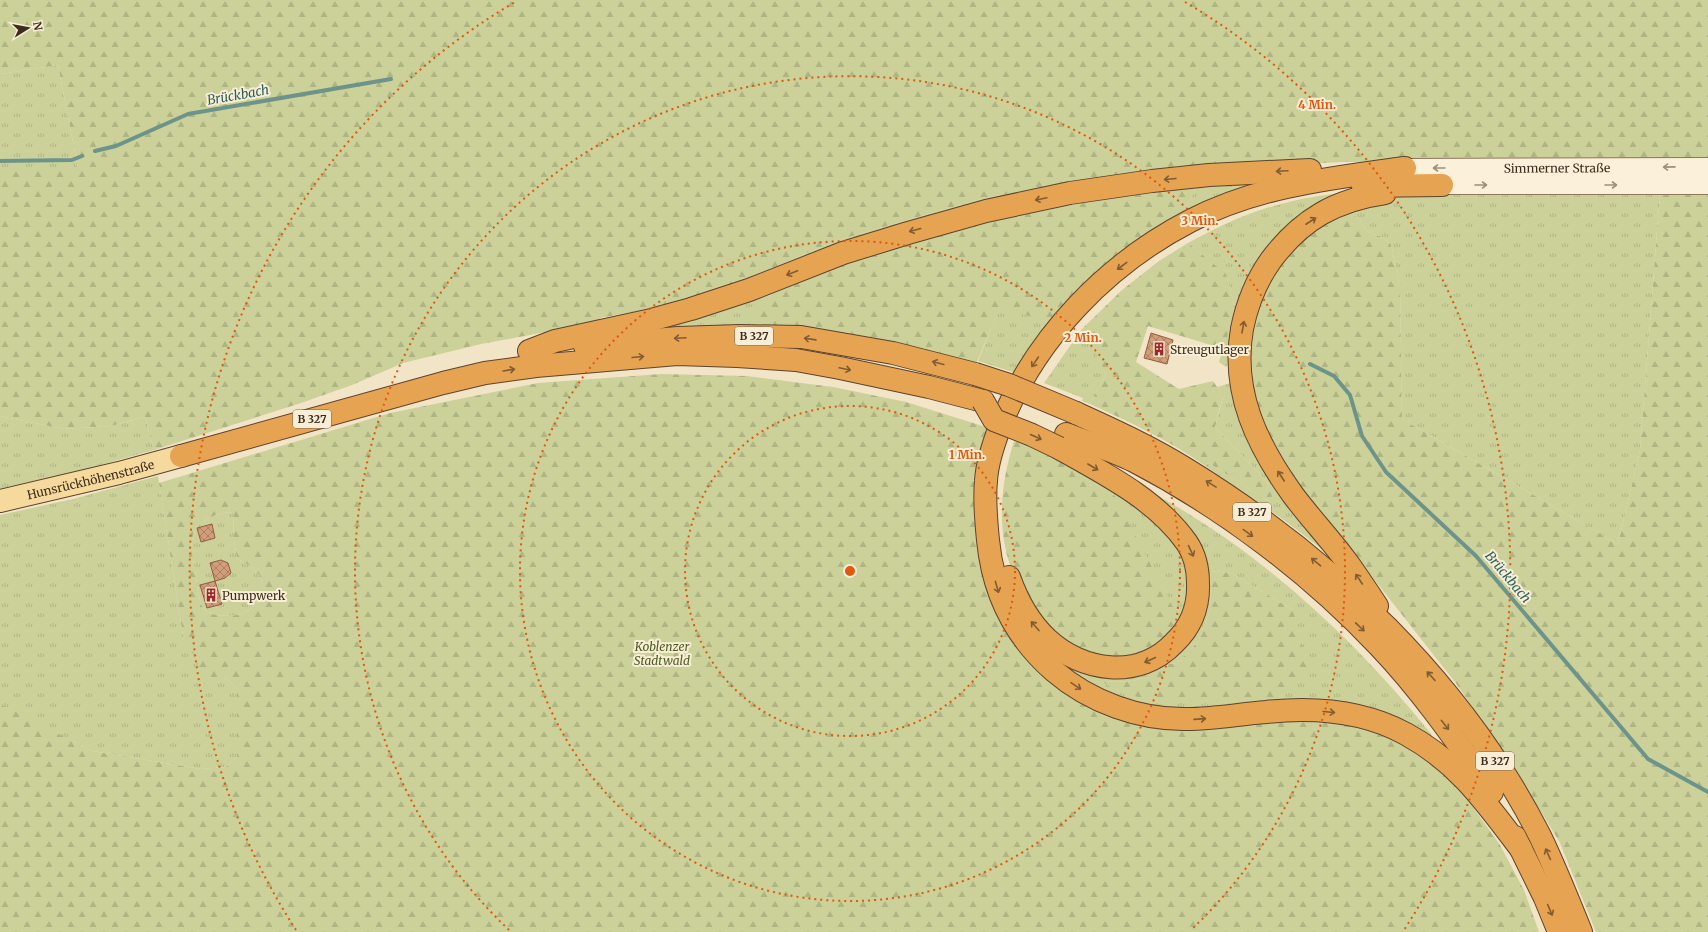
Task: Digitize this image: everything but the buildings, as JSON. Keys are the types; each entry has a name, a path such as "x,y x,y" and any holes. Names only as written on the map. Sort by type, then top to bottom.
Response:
{"highway":[{"path":"529,351 555,340 647,321 691,310 749,290 843,253 908,232 986,211 1070,193 1152,181 1209,175 1318,169 1405,168"},
{"path":"1405,168 1322,179 1282,187 1235,201 1190,220 1149,245 1110,275 1075,309 1052,337 1028,371 1009,405 995,441 986,479 985,518 990,561 1000,596 1016,627 1034,651 1079,689 1114,706 1138,714 1166,718 1188,720 1292,710 1331,712 1368,718 1403,732 1432,750 1479,793 1521,849"},
{"path":"1063,441 1150,505 1173,525 1188,545 1194,558 1198,571 1198,593 1197,604 1193,615 1183,634 1168,650 1153,660 1133,667 1111,668 1090,665 1068,654 1047,639 1028,617 1014,592 1002,557 996,517 997,479 1006,443 1022,410 1041,377 1062,347 1086,319 1120,285 1156,257 1196,232 1238,213 1285,198 1325,190 1367,186 1442,185"},
{"path":"1404,647 1350,565 1293,494 1267,454 1251,422 1241,388 1239,356 1245,315 1253,291 1263,271 1282,246 1307,223 1339,204 1368,196 1442,185"},
{"name":"B 327","path":"181,456 278,419 362,391 440,370 529,351 678,338 740,336 801,337 893,353 975,374 1076,412 1135,440 1232,498 1279,531 1323,567 1365,606 1404,647 1443,690 1478,737 1510,785 1540,836 1581,932"},
{"name":"B 327","path":"181,456 436,385 485,373 536,366 677,354 796,360 840,368 974,398 1063,441 1132,460 1178,486 1222,514 1267,546 1317,586 1379,646 1412,683 1454,736 1493,793 1545,898 1559,932"}],"main road":[{"name":"Hunsrückhöhenstraße","path":"0,501 119,473 181,456"}],"street":[{"name":"Simmerner Straße","path":"1405,168 1708,167"},
{"name":"Simmerner Straße","path":"1442,185 1708,185"}],"green space":[{"path":"0,0 1708,0 1708,160 1342,162 1213,169 1208,164 1178,166 1078,181 977,200 838,240 723,289 676,304 600,318 601,322 481,344 403,363 352,385 301,403 154,450 145,417 111,426 64,429 0,416 0,168 78,168 58,65 0,74"},
{"path":"58,65 78,168 0,168 0,74"},
{"path":"1173,167 1177,173 777,271 775,267 838,240 977,200 1078,181"},
{"path":"1250,182 1251,187 1182,215 1197,186"},
{"path":"1197,186 1182,215 1126,248 1049,322 1000,307 976,364 766,328 752,310 770,296 772,288 848,259 986,222 1102,199"},
{"path":"1347,192 1226,367 1219,362 1235,307 1226,275 1188,243 1233,220 1269,207 1305,198"},
{"path":"1660,193 1640,450 1618,544 1402,419 1400,287 1391,244 1382,237 1368,232 1349,208 1396,196 1420,194"},
{"path":"1660,193 1708,194 1708,932 1596,932 1560,843 1513,765 1455,682 1373,578 1314,509 1298,487 1262,425 1249,372 1252,325 1270,279 1291,249 1305,234 1349,208 1368,232 1382,237 1391,244 1400,287 1402,419 1618,544 1640,450"},
{"path":"1188,243 1226,274 1235,307 1224,349 1148,326 1136,362 1179,389 1213,381 1223,396 1215,427 1267,482 1275,505 1209,463 1204,465 1163,439 1090,404 1106,374 1082,329 1122,290 1159,261"},
{"path":"772,288 761,321 766,328 651,331"},
{"path":"1000,306 1049,322 1019,374 978,361"},
{"path":"1082,329 1106,374 1090,404 1082,401 1083,398 1044,383"},
{"name":"Koblenzer Stadtwald","path":"661,374 747,376 833,387 906,402 989,428 976,520 1059,683 1198,724 1346,720 1410,744 1458,786 1500,845 1524,890 1539,932 0,932 0,704 92,751 201,769 226,767 237,757 237,688 224,677 206,678 183,636 159,483 390,413 538,383","holes":["233,512 234,540 237,559 252,568 259,575 262,587 261,593 256,604 247,612 232,616 211,614 202,606 198,588 192,552 195,530 200,524 213,516"]},
{"path":"1234,382 1337,562 1289,524 1204,465 1209,463 1274,504 1267,482 1215,427 1223,397 1217,387"},
{"path":"0,416 64,429 111,426 145,417 154,450 72,473 0,489"},
{"path":"1015,438 1049,452 1110,487 1177,615 1169,635 1137,654 1118,658 1087,652 1067,642 1052,628 1049,635 1012,571 1003,536 1002,503 1006,470"},
{"path":"1066,458 1112,484 1184,548 1192,602 1164,647 1113,662 1049,635 1052,628 1129,657 1169,635"},
{"path":"158,476 183,636 237,688 237,757 226,767 201,769 92,751 0,705 0,515 73,499"},
{"path":"1151,492 1191,515 1230,541 1303,599 1371,664 1432,735 1425,741 1156,712 1068,677 1045,645 1153,666 1147,677 1132,681 1104,682 1119,691 1293,610 1231,573 1210,571 1211,608 1198,642 1179,661 1172,664 1159,663 1204,595"},
{"path":"233,512 234,540 237,559 250,566 257,572 262,587 256,604 247,612 232,616 221,616 207,612 202,606 192,552 192,544 195,530 200,524 213,516"},
{"path":"1210,571 1231,573 1293,610 1308,668 1298,681 1274,697 1185,702 1147,700 1119,691 1103,682 1132,681 1147,677 1147,673 1159,663 1172,664 1179,661 1198,642 1211,608"}],"waterway":[{"name":"Brückbach","path":"95,151 116,146 188,114 391,79"},
{"name":"Brückbach","path":"0,161 72,160 82,156"},
{"name":"Brückbach","path":"1310,364 1334,376 1350,395 1362,436 1386,472 1476,556 1648,759 1708,792"}],"place":[{"name":"Streugutlager","path":"1159,349"},
{"name":"Pumpwerk","path":"211,595"}]}
